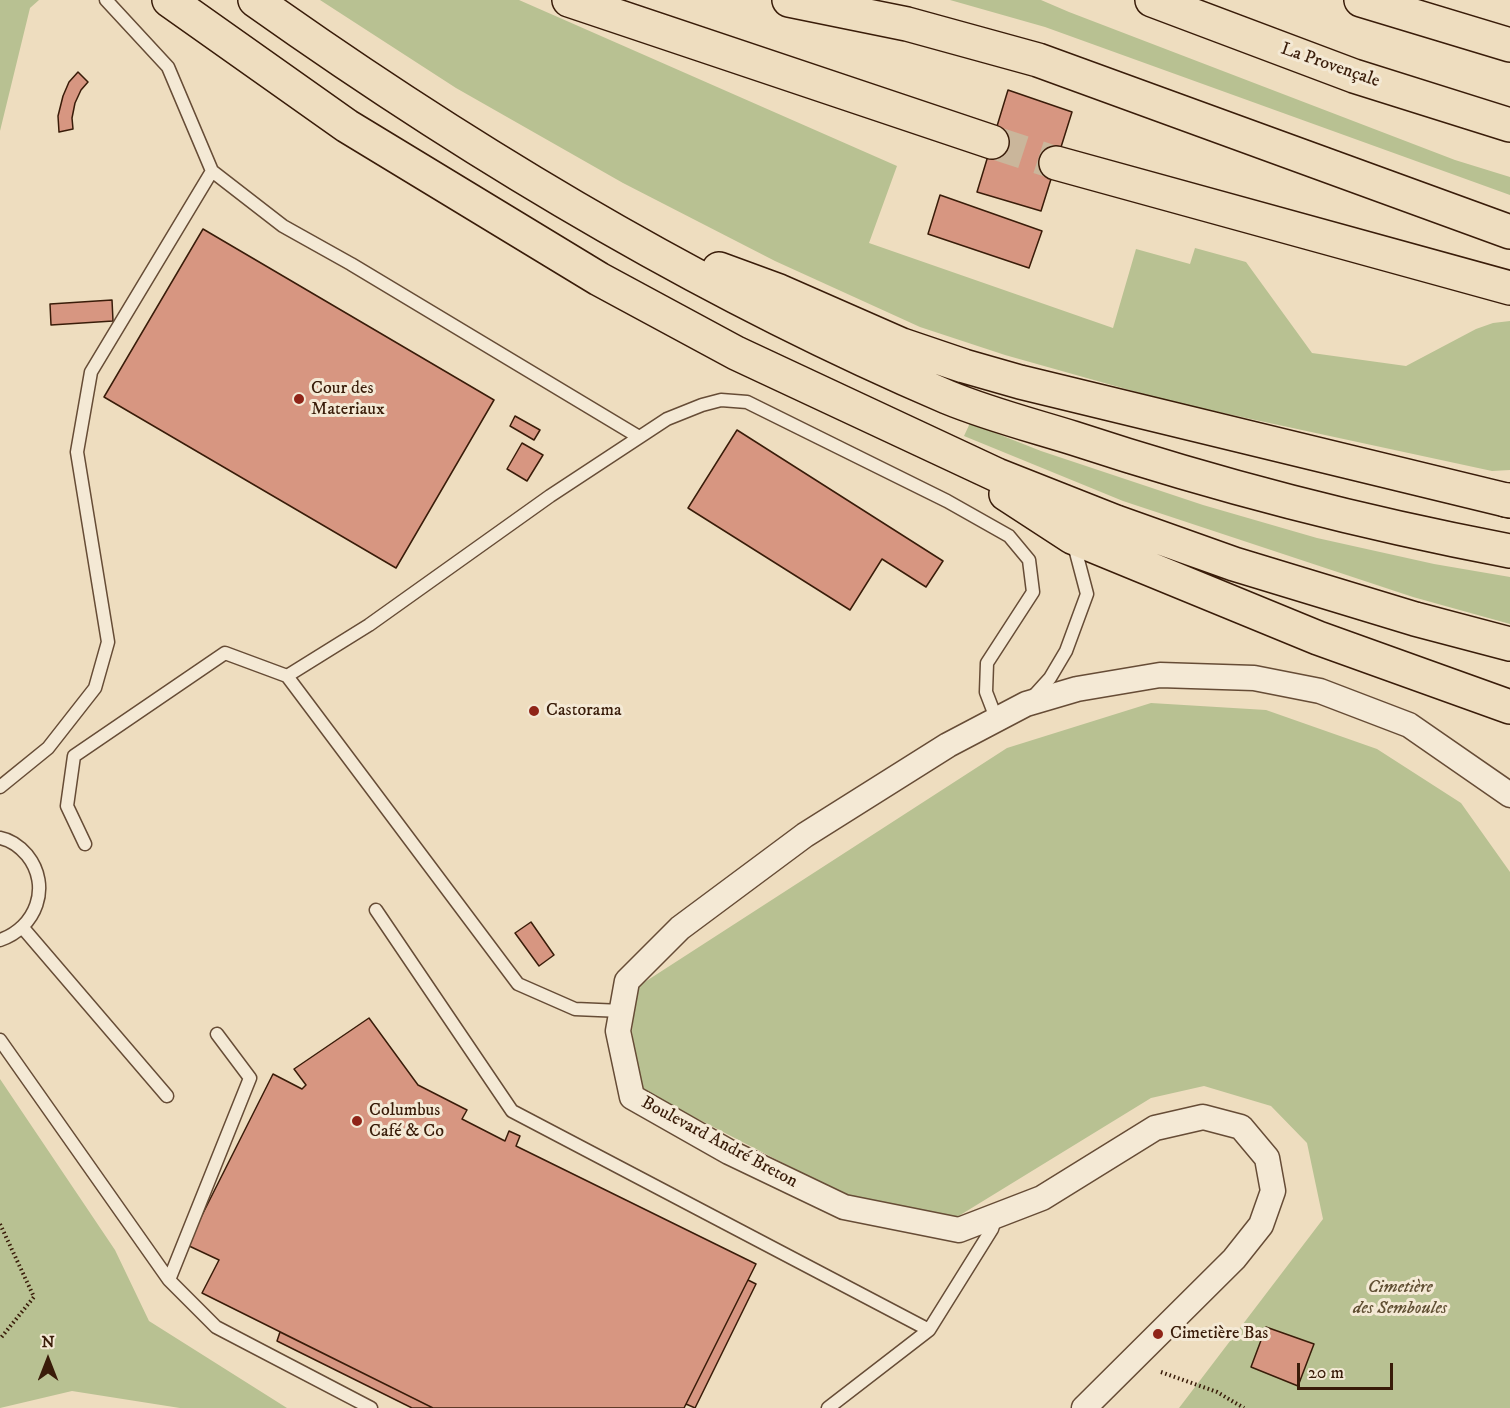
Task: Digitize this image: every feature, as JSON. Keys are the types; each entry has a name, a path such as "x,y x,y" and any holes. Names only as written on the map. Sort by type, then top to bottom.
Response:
{"main road":[{"path":"169,0 347,126 599,279 736,353 1008,479 1116,522 1234,564 1415,619 1510,645"},
{"path":"255,0 401,100 514,172 762,311 951,398 1126,456 1262,495 1510,551"},
{"path":"569,0 992,142"},
{"path":"789,0 907,24 1038,60 1510,232"},
{"name":"La Provençale","path":"1152,0 1354,76 1510,124"},
{"path":"1361,0 1510,45"},
{"path":"1056,163 1510,288"},
{"path":"616,230 779,291 902,345 964,366 1020,382 1509,500"},
{"path":"1434,268 1510,296"},
{"path":"913,435 1072,537 1318,638 1510,707"}],"street":[{"name":"Boulevard André Breton","path":"1084,1408 1234,1259 1261,1226 1273,1191 1268,1158 1241,1127 1203,1117 1155,1128 1042,1198 959,1230 844,1207 729,1152 632,1096 618,1031 627,981 680,928 805,835 996,718 1026,704 1077,689 1160,675 1254,678 1320,691 1409,725 1510,795"}],"lane":[{"path":"106,0 168,67 212,171 284,226 639,437"},
{"path":"0,787 48,748 95,688 108,642 77,452 91,372 212,171"},
{"path":"286,676 369,625 550,496 667,419 721,400 747,402 918,487 1009,536 1029,560 1033,592 987,663 986,692 996,718"},
{"path":"1026,704 1050,678 1065,651 1087,594 1072,537"},
{"path":"85,844 67,806 74,756 225,653 286,676 518,984 575,1009 622,1011"},
{"path":"0,838 20,847 32,861 39,878 39,896 34,914 23,928 10,937 0,940"},
{"path":"376,910 512,1111 929,1330"},
{"path":"23,928 167,1096"},
{"path":"169,1280 250,1078 217,1035"},
{"path":"0,1040 169,1280 216,1327 371,1408"},
{"path":"828,1408 929,1330 992,1229 996,1215"}],"path":[{"path":"0,1224 34,1296 0,1339"},
{"path":"1132,1362 1217,1392 1244,1408"}],"green space":[{"path":"0,0 39,0 30,8 0,131"},
{"path":"320,0 519,0 897,166 869,243 1113,328 1136,249 1190,264 1195,248 1246,262 1312,353 1406,366 1476,329 1493,323 1510,321 1510,470 1492,471 1172,402 1005,355 920,327 775,261 623,183 456,88"},
{"path":"950,0 1041,0 1455,160 1510,177 1510,195 1045,27"},
{"path":"970,423 1041,451 1203,505 1317,538 1434,564 1510,577 1510,624 1413,597 1123,501 964,436"},
{"name":"Cimetière des Semboules","path":"1151,703 1266,710 1377,749 1461,803 1510,872 1510,1408 1179,1408 1323,1219 1307,1143 1271,1106 1204,1086 1151,1098 957,1217 843,1194 640,1089 632,1031 637,987 1007,748"},
{"path":"0,1079 115,1250 149,1321 287,1408 180,1408 72,1391 0,1408"}],"building":[{"path":"78,72 88,82 75,103 72,118 73,129 59,132 58,116 63,96 69,82"},
{"path":"1008,90 1072,112 1041,211 977,192"},
{"path":"940,195 1042,231 1029,268 928,234"},
{"name":"Cour des Materiaux","path":"203,229 494,400 396,568 104,397"},
{"path":"112,300 113,321 51,325 50,304"},
{"path":"515,416 540,430 534,440 510,426"},
{"path":"737,430 943,561 926,587 882,559 850,610 688,508"},
{"path":"522,443 543,455 527,481 507,469"},
{"path":"531,922 554,955 539,966 515,933"},
{"path":"369,1018 418,1085 467,1110 462,1119 505,1141 509,1131 520,1136 516,1146 756,1264 684,1408 433,1408 202,1293 219,1260 187,1245 273,1074 302,1089 306,1085 294,1069"},
{"path":"748,1280 756,1284 695,1408 686,1404"},
{"path":"1266,1327 1314,1344 1298,1386 1251,1367"},
{"path":"280,1332 433,1408 412,1408 277,1341"}],"tunnel":[{"path":"992,142 1056,163"}],"place":[{"name":"Cour des Materiaux","path":"299,399"},
{"name":"Castorama","path":"534,711"},
{"name":"Columbus Café & Co","path":"357,1121"},
{"name":"Cimetière Bas","path":"1158,1334"}]}
